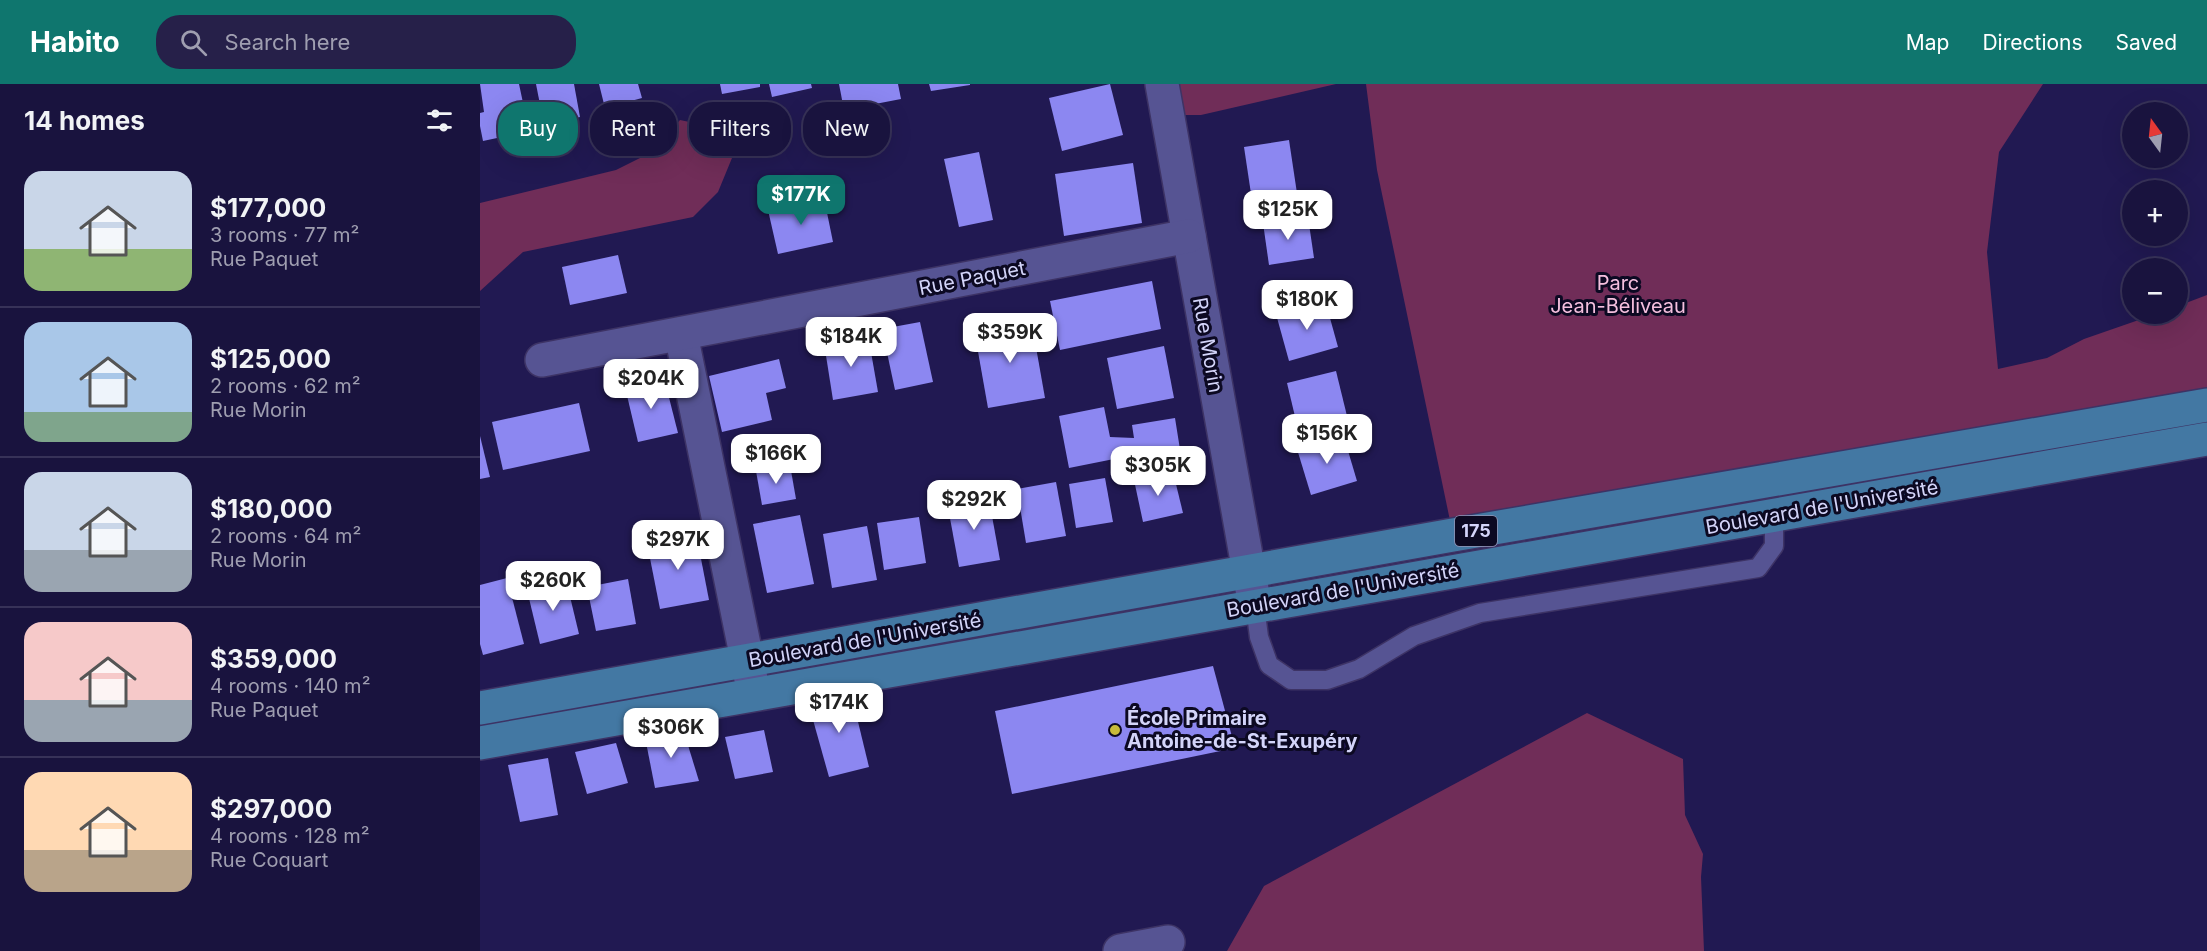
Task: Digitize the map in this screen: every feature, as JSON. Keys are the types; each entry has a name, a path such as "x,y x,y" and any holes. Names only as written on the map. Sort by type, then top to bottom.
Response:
{"main road":[{"name":"Boulevard de l'Université","path":"480,708 2207,405"},
{"name":"Boulevard de l'Université","path":"480,743 2207,439"}],"street":[{"name":"Rue Morin","path":"1162,84 1255,606"},
{"name":"Rue Paquet","path":"542,360 1189,236"},
{"path":"681,334 754,694"},
{"path":"1120,951 1168,942"}],"lane":[{"path":"1255,606 1259,637 1269,665 1291,680 1327,680 1359,669 1414,636 1480,613 1758,568 1774,546 1774,516"}],"green space":[{"path":"1162,84 1336,84 1201,115 1167,115"},
{"name":"Parc Jean-Béliveau","path":"1366,84 2043,84 1999,152 1987,252 1998,369 2047,358 2084,339 2127,324 2188,324 2188,302 2207,295 2207,405 1453,535 1377,170"},
{"path":"680,120 689,122 689,156 731,156 732,158 718,192 693,217 523,252 480,291 480,203 616,170 644,156 677,156 677,124"},
{"path":"1587,713 1683,759 1685,815 1703,854 1701,877 1704,951 1227,951 1264,886"}],"building":[{"path":"480,84 519,84 523,102 498,102 498,138 483,141 480,113 484,112"},
{"path":"536,84 574,84 577,102 540,102"},
{"path":"599,84 638,84 642,98 627,102 604,102"},
{"path":"720,84 760,84 760,87 722,94"},
{"path":"769,84 811,84 812,88 772,97"},
{"path":"839,84 898,84 901,99 885,102 842,102"},
{"path":"929,84 970,84 970,85 931,91"},
{"path":"1110,84 1123,135 1062,151 1049,98"},
{"path":"1289,140 1298,200 1253,207 1244,147"},
{"path":"979,152 993,220 959,227 944,159"},
{"path":"1133,163 1142,223 1064,236 1055,174"},
{"path":"824,198 833,242 778,254 768,210"},
{"path":"1308,217 1314,258 1269,265 1263,223"},
{"path":"618,255 627,293 570,305 562,267"},
{"path":"1152,281 1161,329 1060,350 1050,301"},
{"path":"1325,300 1338,347 1289,361 1276,314"},
{"path":"1031,319 1045,398 988,408 974,329"},
{"path":"920,322 933,382 895,390 882,329"},
{"path":"868,335 878,392 833,400 824,343"},
{"path":"1164,346 1174,398 1117,409 1107,358"},
{"path":"779,359 786,388 766,393 772,420 722,432 709,376"},
{"path":"1336,371 1347,416 1298,429 1287,383"},
{"path":"664,378 678,433 638,442 625,387"},
{"path":"579,403 590,451 503,470 492,422"},
{"path":"1104,407 1110,437 1134,438 1132,425 1175,418 1182,462 1116,473 1114,459 1069,468 1059,416"},
{"path":"1343,434 1357,481 1311,495 1297,449"},
{"path":"480,436 490,477 480,479"},
{"path":"790,465 796,499 762,505 756,471"},
{"path":"1173,472 1183,513 1143,522 1134,480"},
{"path":"1105,478 1113,522 1076,528 1069,484"},
{"path":"1056,482 1066,536 1026,543 1017,489"},
{"path":"988,494 1000,560 959,567 947,502"},
{"path":"800,515 814,584 767,593 753,524"},
{"path":"919,517 926,563 884,570 877,523"},
{"path":"867,526 877,580 832,588 823,534"},
{"path":"696,533 709,600 660,609 647,543"},
{"path":"507,578 524,644 483,655 480,644 480,585"},
{"path":"628,579 636,624 596,631 587,587"},
{"path":"566,580 579,634 540,644 527,590"},
{"name":"École Primaire Antoine-de-St-Exupéry","path":"1213,666 1235,748 1012,794 995,711"},
{"path":"851,693 869,767 829,777 808,702"},
{"path":"683,729 699,781 655,788 645,737"},
{"path":"764,730 773,772 735,779 725,737"},
{"path":"616,743 628,783 587,794 575,752"},
{"path":"548,758 558,815 520,822 508,765"}],"place":[{"name":"École Primaire Antoine-de-St-Exupéry","path":"1115,730"}]}
